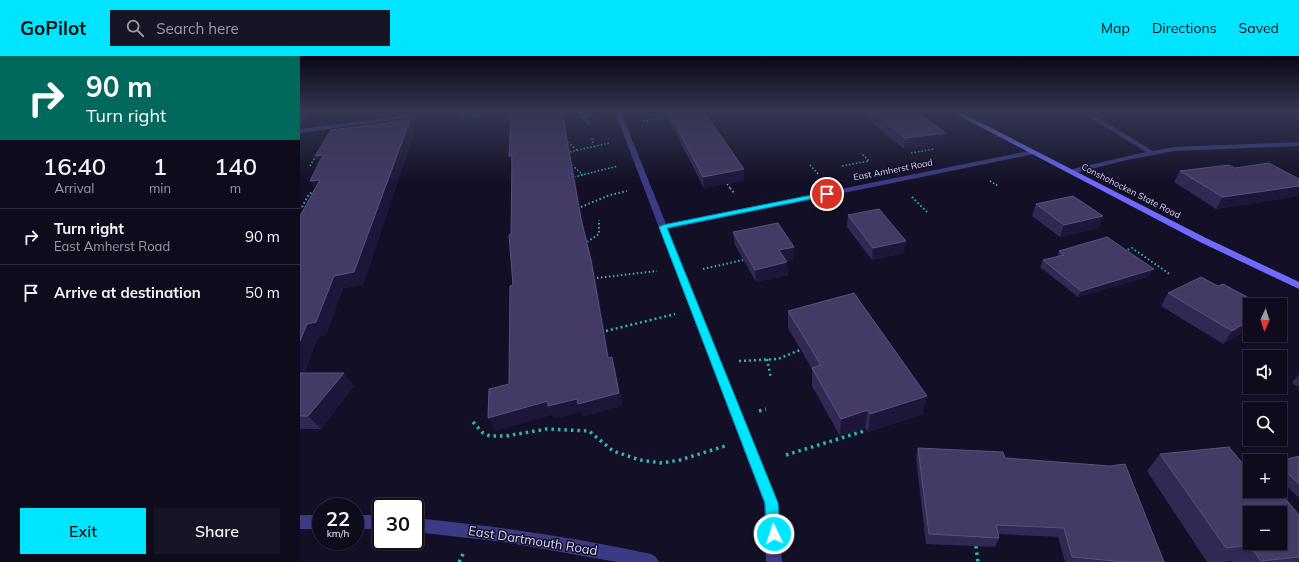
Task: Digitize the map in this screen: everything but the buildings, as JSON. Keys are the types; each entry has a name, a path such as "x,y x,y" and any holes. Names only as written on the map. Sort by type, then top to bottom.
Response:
{"main road":[{"name":"Conshohocken State Road","path":"1002,136 1210,243 1299,286"}],"street":[{"path":"627,136 771,503 774,562"},
{"path":"1123,136 1152,153"},
{"path":"1072,172 1152,153 1199,147 1299,144"},
{"name":"East Amherst Road","path":"663,227 1034,152"},
{"path":"300,522 312,522"},
{"name":"East Dartmouth Road","path":"424,526 532,538 605,551 651,562"}],"path":[{"path":"592,138 593,145"},
{"path":"570,152 593,145 629,140"},
{"path":"568,142 577,150"},
{"path":"911,153 934,149"},
{"path":"310,166 317,154 322,153"},
{"path":"842,166 869,161 861,153"},
{"path":"572,165 584,175"},
{"path":"574,177 616,166"},
{"path":"302,207 310,193 318,191"},
{"path":"581,207 610,195 626,191"},
{"path":"908,193 927,212"},
{"path":"587,242 597,238 600,234 601,229 599,220"},
{"path":"1122,251 1132,248 1171,275"},
{"path":"721,265 743,260"},
{"path":"597,278 626,276 656,271"},
{"path":"606,331 669,315"},
{"path":"716,364 767,360 789,356 800,350"},
{"path":"767,360 771,378"},
{"path":"473,422 483,433 490,436 506,436 547,430 573,429 589,431 613,451 640,460 654,462 680,460 703,452"},
{"path":"786,455 864,431 862,429"},
{"path":"976,546 978,562"}],"route":[{"path":"774,534 771,503 663,227 827,194"}]}
